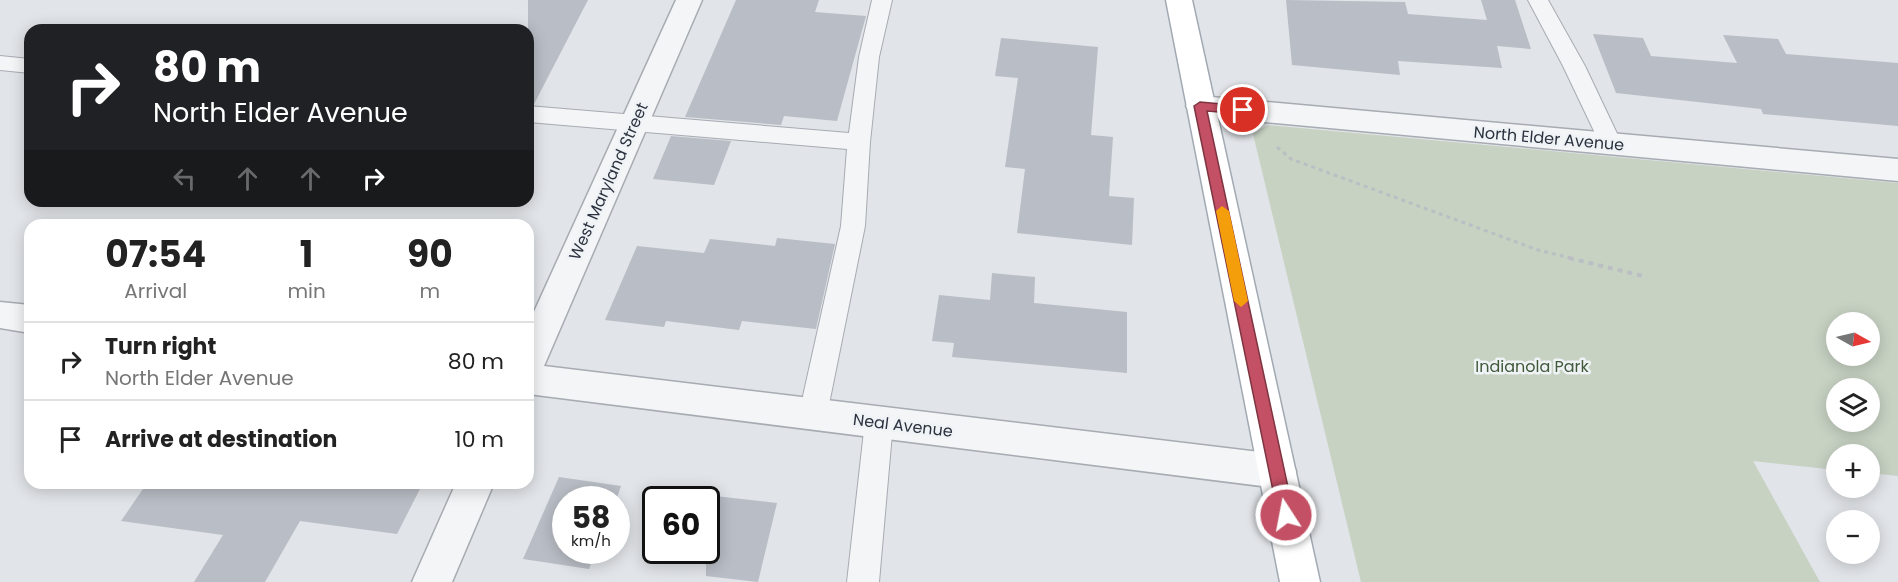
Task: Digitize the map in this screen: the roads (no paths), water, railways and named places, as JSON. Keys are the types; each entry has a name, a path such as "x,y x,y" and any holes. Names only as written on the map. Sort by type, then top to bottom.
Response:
{"main road":[{"path":"1179,0 1300,582"}],"street":[{"name":"West Maryland Street","path":"534,349 689,0"},
{"name":"North Elder Avenue","path":"1200,106 1898,170"},
{"path":"0,315 24,318"},
{"name":"Neal Avenue","path":"534,380 1277,471"},
{"path":"432,582 472,489"}],"lane":[{"path":"813,414 853,226 859,142 869,57 882,0"},
{"path":"1538,0 1574,66 1611,144"},
{"path":"0,63 24,65"},
{"path":"534,115 859,142"},
{"path":"863,582 879,422"}],"park label":[{"name":"Indianola Park","path":"1532,366"}]}
